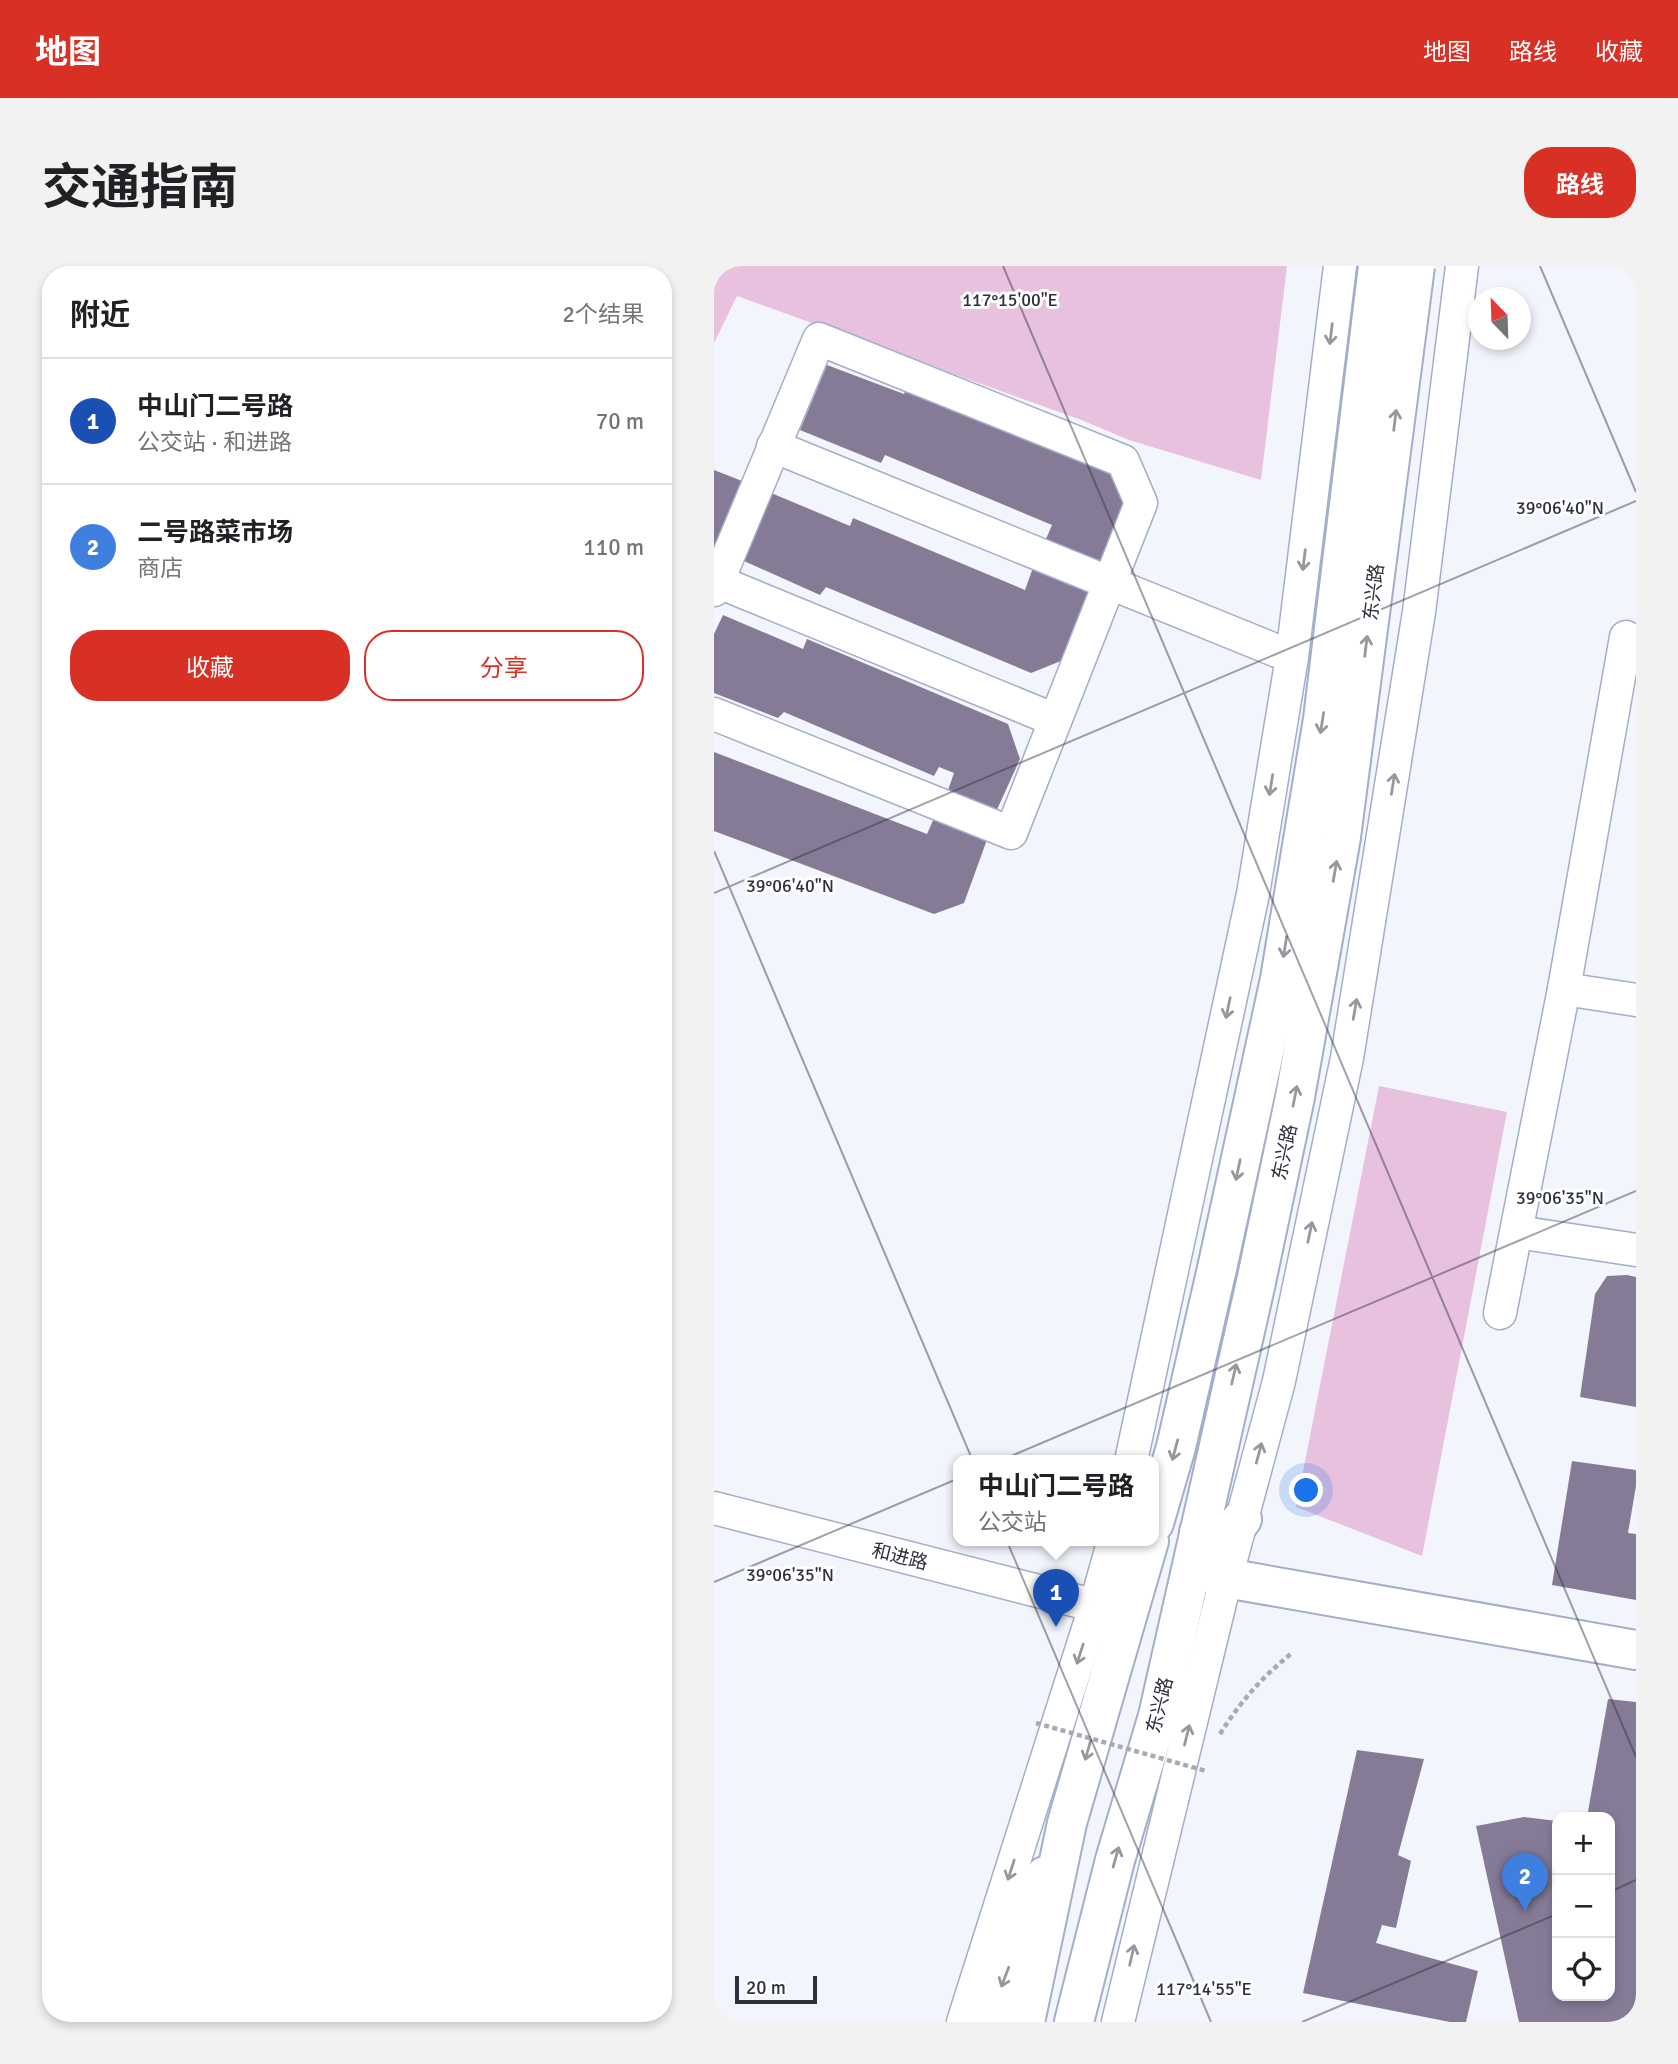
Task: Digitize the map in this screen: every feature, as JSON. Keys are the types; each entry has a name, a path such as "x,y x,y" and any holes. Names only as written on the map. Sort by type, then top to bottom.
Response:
{"main road":[{"name":"东兴路","path":"1159,1506 1176,1447 1280,979 1323,719 1378,266"},
{"name":"东兴路","path":"1074,2022 1115,1860 1158,1716 1204,1578 1256,1282 1295,1097 1341,837 1415,266"},
{"path":"1204,1578 1242,1519"},
{"path":"1025,2022 1112,1610 1114,1546"},
{"path":"1112,1610 1146,1546"},
{"path":"1204,1578 1636,1650"},
{"path":"1204,1578 1636,1663"},
{"path":"988,2022 1067,1823"}],"street":[{"path":"1132,1455 1253,894 1292,657 1339,266"},
{"path":"1242,1519 1279,1381 1347,1058 1419,612 1462,272 1357,266"},
{"path":"714,714 1011,833 1141,503 1123,461 819,339 715,584 1055,720"},
{"path":"773,446 1292,657"},
{"path":"1500,1313 1564,989 1626,637"},
{"path":"1564,989 1636,1000"},
{"path":"1517,1231 1636,1250"},
{"name":"和进路","path":"714,1508 1112,1610"},
{"path":"1118,2022 1204,1578"},
{"path":"963,2022 1112,1610"}],"path":[{"path":"1216,1742 1235,1710 1249,1693 1265,1675 1292,1653"},
{"path":"1036,1723 1206,1771 1209,1761"}],"shaded area":[{"path":"714,266 1287,266 1261,480 1129,440 1084,421 737,296 714,343"},
{"path":"1379,1086 1507,1112 1422,1556 1296,1507"}],"building":[{"path":"827,365 904,394 907,387 1113,472 1131,493 1102,563 1046,539 1052,525 885,455 881,463 800,430"},
{"path":"714,470 742,481 714,548"},
{"path":"764,490 850,526 853,518 1025,590 1034,565 1090,591 1061,661 1031,673 826,587 820,595 735,557"},
{"path":"723,615 803,649 807,639 1008,724 1020,759 995,814 946,796 954,773 939,767 934,776 784,712 778,718 714,693 714,634"},
{"path":"714,752 927,834 935,816 988,837 964,903 934,914 714,831"},
{"path":"1607,1276 1636,1277 1636,1407 1580,1397 1595,1294"},
{"path":"1572,1461 1636,1470 1628,1533 1636,1534 1636,1600 1552,1585"},
{"path":"1608,1699 1636,1702 1636,2022 1519,2022 1476,1826 1524,1817 1552,1820 1552,2001 1615,2001 1615,1812 1588,1812"},
{"path":"1357,1750 1424,1759 1398,1855 1411,1861 1396,1928 1382,1925 1376,1943 1478,1971 1466,2022 1450,2022 1303,1993"}],"place":[{"name":"中山门二号路","path":"1056,1627"},
{"name":"二号路菜市场","path":"1525,1911"}]}
